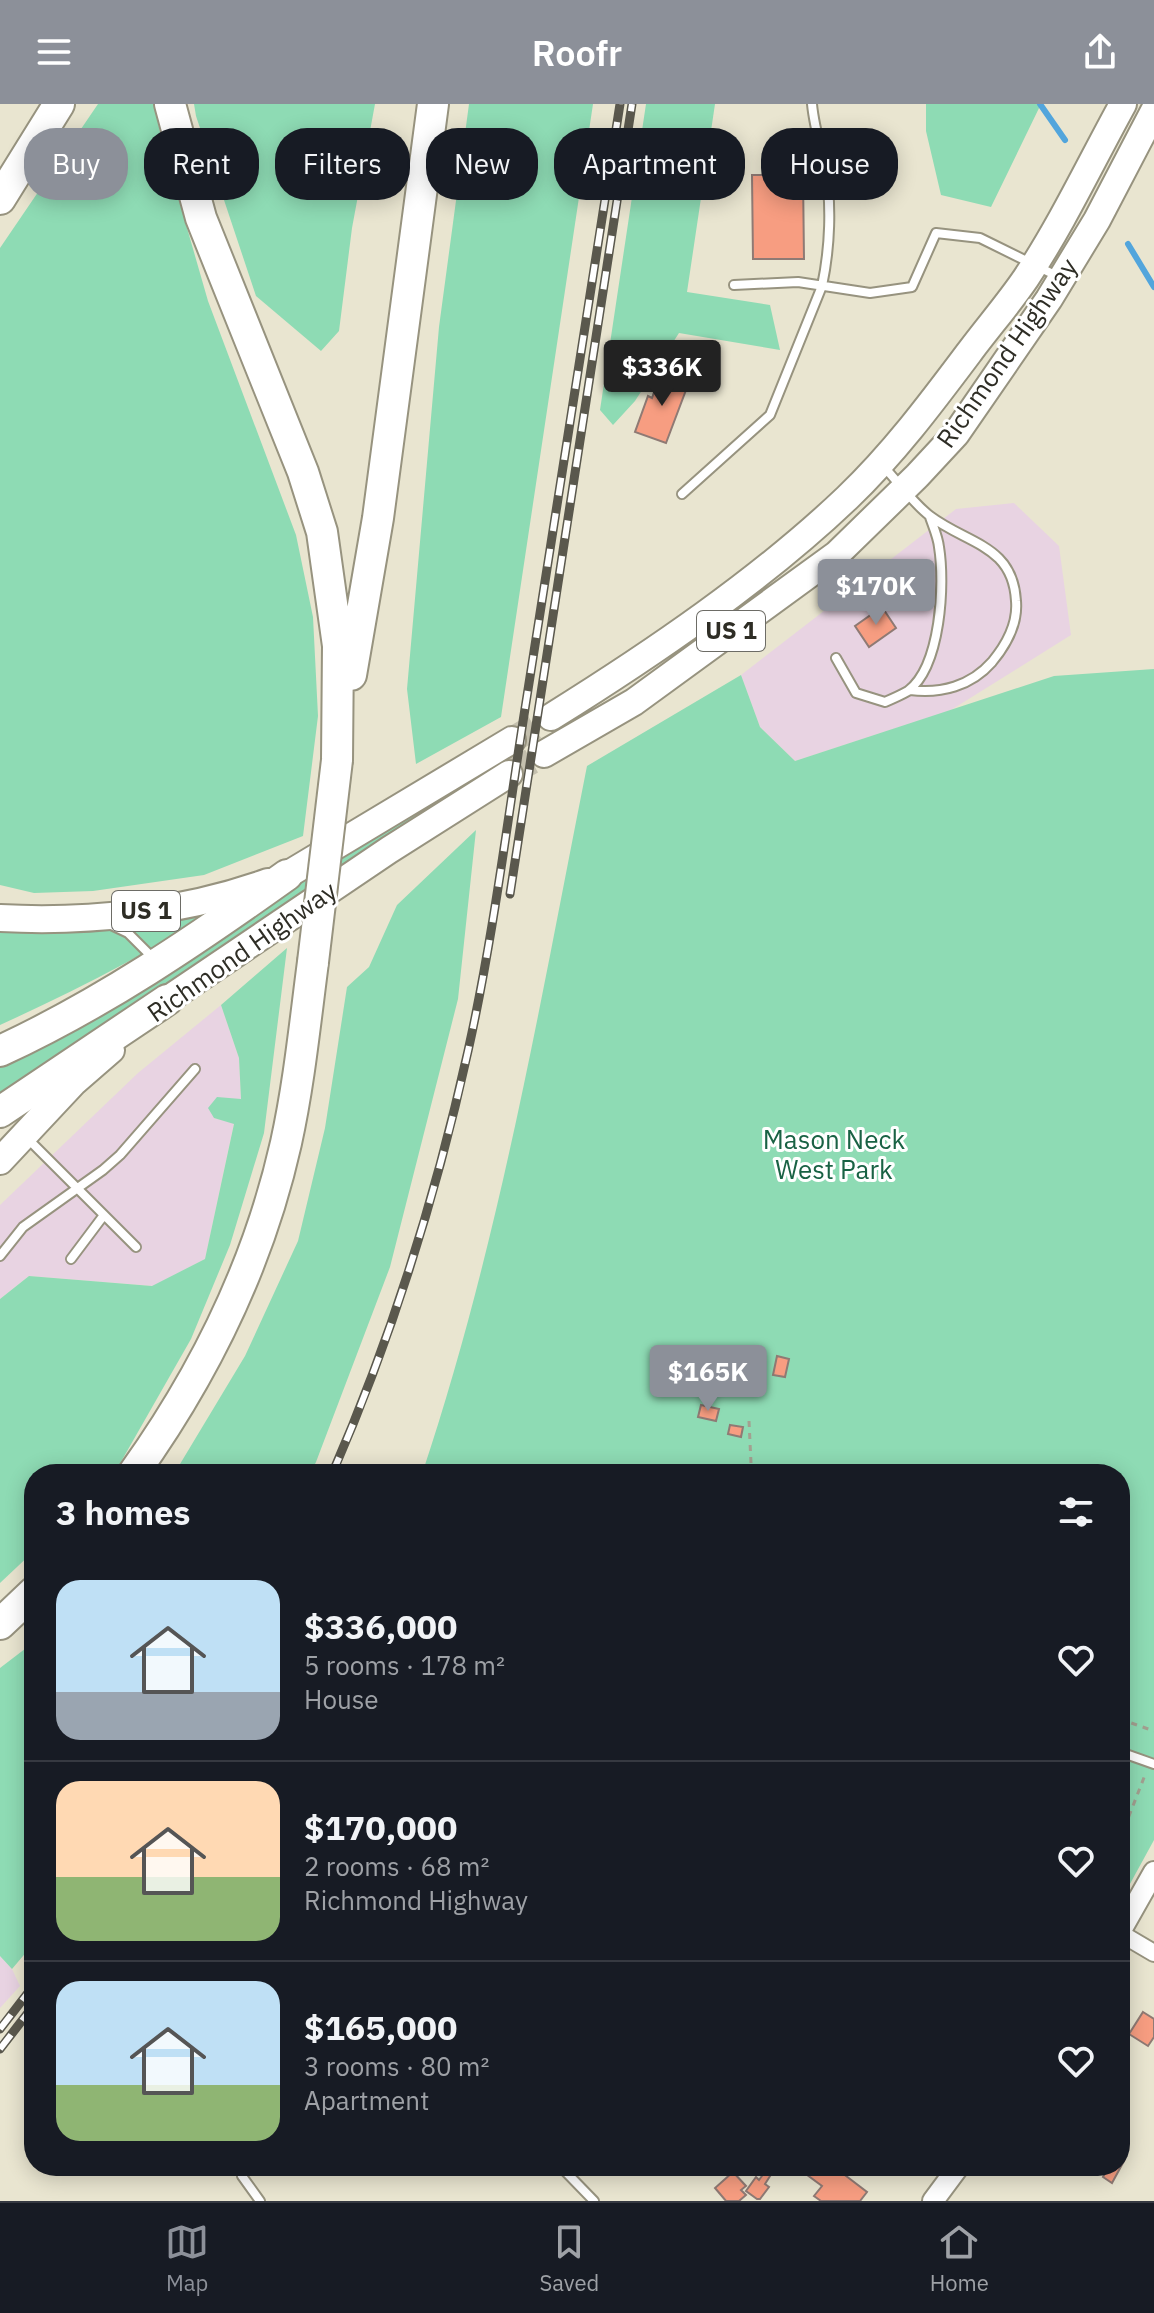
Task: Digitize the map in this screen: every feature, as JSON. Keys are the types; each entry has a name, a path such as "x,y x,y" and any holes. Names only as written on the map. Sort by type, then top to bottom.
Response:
{"highway":[{"path":"0,199 59,104"},
{"path":"170,104 201,218 303,472 322,532 338,646 337,760"},
{"path":"140,1464 181,1403 210,1350 254,1250 272,1197 293,1107 337,760 378,518 433,104"},
{"path":"0,1051 47,1029 158,963 287,875"},
{"path":"0,1112 167,1000"},
{"path":"0,1624 24,1601"}],"main road":[{"name":"Richmond Highway","path":"551,717 613,678 743,584 826,518 880,464 923,414 1034,265 1072,202 1123,104"},
{"name":"Richmond Highway","path":"544,754 634,702 837,554 904,489 956,434 1061,278 1097,220 1154,111"},
{"name":"Richmond Highway","path":"0,918 96,917 192,903 246,890 287,875 512,740"},
{"name":"Richmond Highway","path":"0,1161 73,1083 167,1000 389,850 509,774"}],"street":[{"path":"1130,1915 1154,1872"},
{"path":"1130,1939 1154,1953"},
{"path":"933,2201 952,2176"}],"lane":[{"path":"682,494 770,415 822,286 826,266 828,210 825,167 815,133 812,104"},
{"path":"734,285 798,282 870,293 912,287 936,233 980,238 1061,278"},
{"path":"880,464 930,516 1002,560 1011,575 1017,611 1011,634 1001,651 970,681 937,692 910,690"},
{"path":"836,658 856,693 885,702 910,690 927,666 938,623 941,581 939,545 930,516"},
{"path":"96,917 128,933 158,963"},
{"path":"0,1256 23,1227 120,1155 195,1069"},
{"path":"24,1135 136,1247"},
{"path":"71,1259 104,1215"},
{"path":"1130,1757 1151,1767"},
{"path":"242,2176 260,2201"},
{"path":"570,2176 594,2201"}],"path":[{"path":"749,1421 751,1464"},
{"path":"1130,1723 1154,1731"},
{"path":"1130,1816 1151,1767"}],"shaded area":[{"path":"1014,503 1059,546 1071,635 951,710 795,761 760,727 741,675 956,509"},
{"path":"221,1005 239,1058 241,1099 214,1118 234,1123 205,1259 153,1286 29,1276 0,1299 0,1205 138,1073"},
{"path":"0,1956 12,1969 20,1986 0,2008"}],"green space":[{"path":"98,104 154,104 159,128 144,128 144,200 179,200 208,301 296,535 313,617 318,716 303,836 204,875 93,891 34,893 0,885 0,248 33,200 128,200 128,128 82,128"},
{"path":"194,104 375,104 371,128 275,128 275,200 357,200 339,331 321,351 256,296 224,200 259,200 259,128 200,128"},
{"path":"469,104 593,104 589,128 554,128 554,200 579,200 501,717 416,764 407,689 439,327 456,200 538,200 538,128 466,128"},
{"path":"646,104 715,104 711,128 642,128"},
{"path":"926,104 1041,104 991,207 941,195 926,131"},
{"path":"632,200 701,200 687,292 770,305 780,350 679,333 635,401 613,425 600,410"},
{"name":"Mason Neck West Park","path":"1154,669 1154,1840 1130,1884 1130,1464 425,1464 474,1300 496,1211 587,766 741,675 760,727 795,761 1054,676"},
{"path":"509,756 0,1095 0,1064 358,841"},
{"path":"476,830 458,999 390,1267 316,1462 180,1464 245,1356 298,1241 325,1128 347,987 369,967 397,905"},
{"path":"230,903 117,968 0,1025 0,927"},
{"path":"287,948 264,1133 230,1245 191,1339 120,1464 24,1464 24,1560 0,1583 0,1299 29,1276 152,1286 205,1259 234,1124 214,1118 208,1108 217,1097 241,1099 239,1058 221,1005"},
{"path":"24,1650 24,1955 12,1969 0,1956 0,1668"}],"building":[{"path":"752,175 761,175 761,200 803,200 804,259 753,259"},
{"path":"661,372 689,382 666,443 635,432"},
{"path":"882,607 896,628 869,647 855,626"},
{"path":"777,1356 789,1359 785,1377 773,1375"},
{"path":"701,1405 719,1409 716,1421 698,1417"},
{"path":"730,1425 743,1427 741,1437 728,1434"},
{"path":"1143,2012 1154,2019 1154,2037 1148,2046 1130,2032"},
{"path":"728,2176 737,2176 746,2186 741,2190 746,2195 739,2201 726,2201 715,2188"},
{"path":"762,2176 770,2176 765,2184 769,2187 757,2199 746,2191 756,2177 759,2180"},
{"path":"808,2176 846,2176 867,2192 860,2201 821,2201 814,2196 822,2186"},
{"path":"1104,2176 1116,2176 1112,2183"}],"waterway":[{"path":"1040,104 1065,140"},
{"path":"1128,244 1154,287"}],"tunnel":[{"path":"512,740 551,717"},
{"path":"509,774 544,754"}],"railway":[{"path":"336,1464 374,1371 410,1266 442,1159 468,1051 493,919 620,104"},
{"path":"510,894 632,104"},
{"path":"0,2029 24,1998"},
{"path":"0,2049 24,2018"}]}
